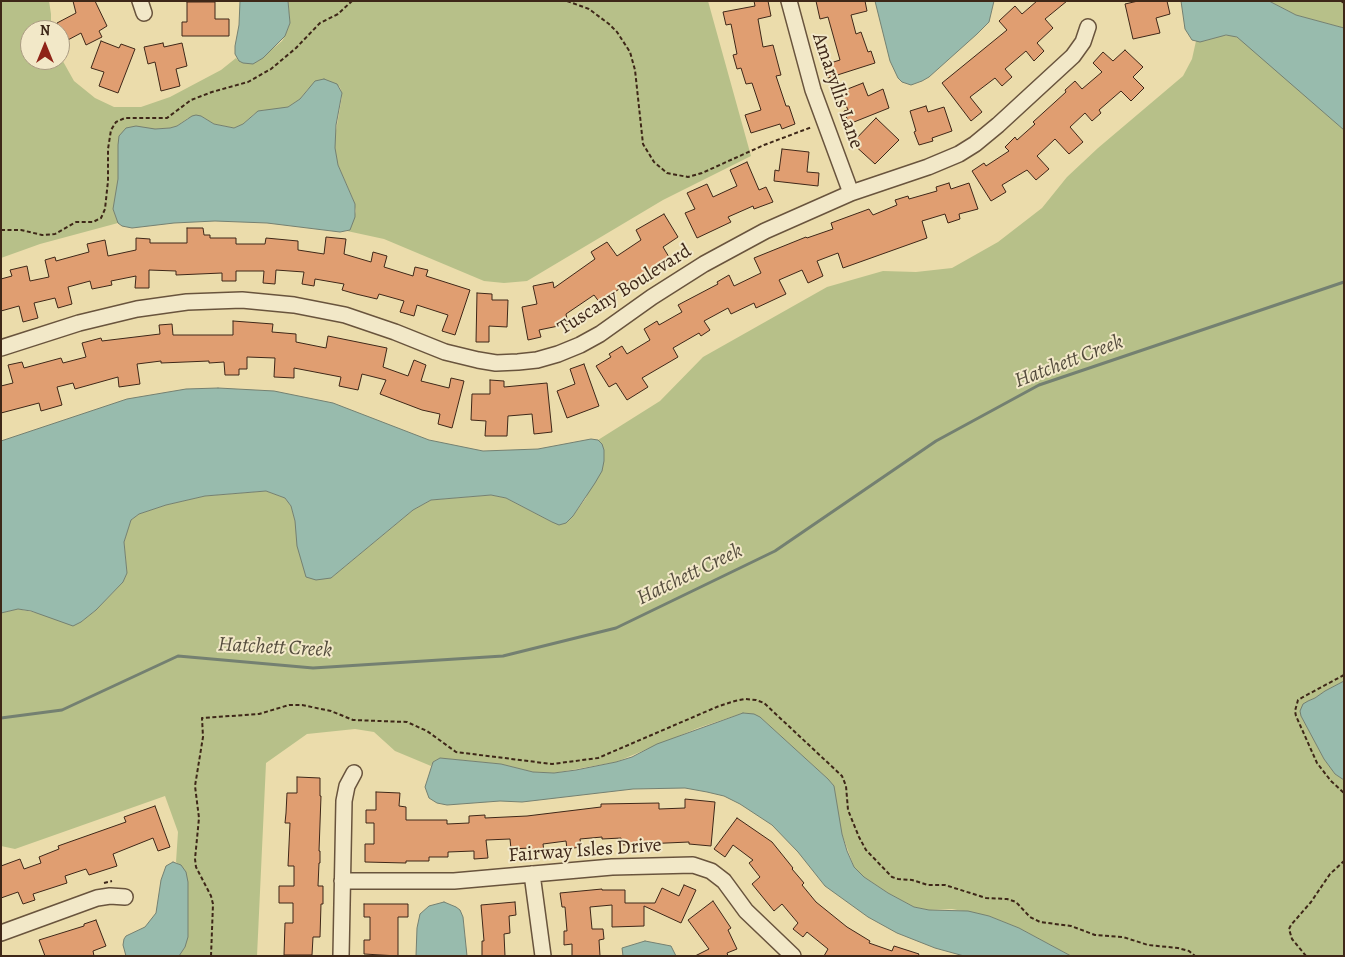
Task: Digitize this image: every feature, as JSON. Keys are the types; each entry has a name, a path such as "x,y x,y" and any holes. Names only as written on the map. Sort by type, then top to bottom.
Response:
{"street":[{"name":"Amaryllis Lane","path":"789,1 813,90 851,193"},
{"name":"Tuscany Boulevard","path":"1,348 79,322 136,309 187,302 242,300 294,305 345,315 461,357 496,363 537,360 558,354 600,334 652,297 704,264 772,227 851,193 944,161 975,144 1072,56 1083,42 1088,27"},
{"path":"341,956 344,802 347,786 354,774"},
{"name":"Fairway Isles Drive","path":"342,881 454,881 635,866 682,864 702,867 711,870 724,881 746,911 791,955"},
{"path":"532,874 543,956"},
{"path":"1,933 97,898 110,896 125,897"}],"path":[{"path":"1,230 21,230 42,235 54,234 76,222 93,222 101,218 105,209 108,182 108,149 111,130 116,122 125,118 167,118 191,100 248,82 271,69 296,48 320,23 338,14 352,1"},
{"path":"567,1 589,9 610,24 630,52 636,78 643,144 654,162 667,173 688,177 702,173 764,145 825,122"},
{"path":"1344,675 1298,700 1295,711 1317,763 1331,781 1344,793"},
{"path":"211,956 213,904 211,896 196,867 195,859 199,818 195,786 203,737 202,718 259,714 289,705 309,706 331,711 353,720 407,722 427,731 456,752 552,764 598,758 719,706 745,699 764,702 842,776 846,786 848,810 859,838 866,850 892,876 898,879 945,885 986,898 1012,901 1020,906 1030,917 1040,922 1071,926 1095,936 1123,937 1148,945 1178,948 1189,951 1195,956"},
{"path":"1306,956 1292,939 1289,929 1311,902 1330,874 1344,861"}],"green space":[{"path":"1,1 49,1 51,20 20,20 20,70 68,70 74,81 95,98 114,107 141,107 170,97 221,70 236,58 239,61 257,62 282,41 285,36 290,23 288,1 708,1 751,156 663,200 527,281 504,283 484,281 384,239 347,231 350,230 356,211 335,156 334,142 342,96 341,90 339,86 308,89 300,99 288,107 279,110 263,110 234,128 214,124 201,116 188,118 177,126 170,128 155,129 118,145 118,179 113,209 118,223 40,244 1,258"},
{"path":"1269,1 1344,1 1344,28 1296,15"},
{"path":"1232,35 1244,41 1344,130 1344,681 1308,701 1301,716 1324,759 1335,774 1344,780 1344,956 1071,956 1019,928 989,916 952,909 929,910 914,907 888,893 858,873 842,834 834,786 828,779 760,717 743,713 698,728 616,762 554,773 533,772 501,764 440,758 433,762 431,766 395,751 374,732 355,729 307,734 266,763 257,956 179,956 185,947 181,866 176,862 178,832 165,796 15,849 1,846 1,613 18,609 81,622 96,610 123,582 127,573 124,542 131,520 139,514 166,505 205,496 266,491 285,498 291,506 295,521 331,578 413,510 431,500 491,495 506,498 552,522 573,516 586,498 602,444 598,440 660,401 703,357 827,287 883,271 916,272 952,268 998,242 1042,208 1067,177 1098,148 1183,76 1192,59 1196,41"}],"shaded area":[{"path":"240,1 288,1 290,23 285,36 263,58 253,64 239,61 235,54"},
{"path":"875,1 994,1 989,22 929,77 911,85 902,82 898,78 890,61"},
{"path":"1181,1 1269,1 1296,15 1344,28 1344,130 1237,37 1226,35 1200,42 1192,40 1185,29"},
{"path":"324,79 337,84 342,93 336,125 335,148 338,165 355,204 355,217 350,230 340,232 267,223 215,221 132,228 118,223 113,209 118,179 118,145 119,136 126,128 136,126 155,129 170,128 196,115 214,124 234,128 243,124 258,111 288,107 300,99 315,81"},
{"path":"218,388 274,391 333,403 429,440 483,451 538,449 591,439 598,440 604,450 602,471 573,516 566,523 559,525 506,498 491,495 431,500 413,510 331,578 316,580 306,577 297,546 295,521 291,506 285,498 266,491 205,496 166,505 139,514 131,520 124,542 127,573 123,582 96,610 81,622 73,626 31,611 18,609 1,613 1,441 127,399 186,389"},
{"path":"1344,681 1344,780 1335,774 1324,759 1300,711 1303,704"},
{"path":"743,713 754,714 760,717 834,786 842,834 847,851 854,867 864,877 914,907 929,910 968,911 989,916 1019,928 1071,956 964,956 935,948 897,933 868,917 825,886 798,852 772,825 724,796 685,788 633,789 522,802 500,801 447,805 437,803 429,798 425,787 433,762 440,758 501,764 533,772 554,773 576,770 632,757 657,744"},
{"path":"173,862 181,865 186,872 188,882 188,937 185,947 179,956 126,956 123,945 124,939 126,936 145,927 156,913 161,880 166,866"},
{"path":"444,902 460,910 463,917 467,956 416,956 417,928 420,914 429,906"},
{"path":"645,941 671,946 676,956 623,956 622,948"}],"building":[{"path":"73,1 95,1 107,26 99,31 102,37 86,45 81,33 70,39 70,20 63,20 76,13"},
{"path":"754,1 768,1 771,16 758,19 763,47 773,45 781,75 776,76 786,106 789,106 795,124 782,129 780,124 751,133 745,115 761,110 752,83 746,84 741,68 737,69 733,55 737,54 731,24 726,25 723,12 755,6"},
{"path":"816,1 865,1 867,11 851,15 856,34 861,32 868,52 871,51 875,63 828,78 824,65 840,60 828,17 820,19"},
{"path":"1037,1 1067,1 1045,19 1053,28 1037,43 1044,51 1034,61 1026,51 1005,69 1012,77 1002,86 995,78 970,97 982,112 971,121 942,83 1007,30 999,21 1015,6 1022,14"},
{"path":"1138,1 1167,1 1170,14 1156,18 1160,33 1133,39 1125,4"},
{"path":"187,2 215,2 215,19 229,19 229,36 182,36 182,22 187,22"},
{"path":"101,41 119,48 121,44 135,49 118,93 99,86 104,72 91,68"},
{"path":"163,43 164,47 182,43 187,66 176,69 180,86 161,91 155,62 148,64 144,47"},
{"path":"1125,50 1143,67 1133,77 1144,88 1131,101 1121,91 1099,110 1101,113 1092,121 1085,113 1070,127 1083,142 1069,154 1055,139 1037,156 1049,169 1036,180 1027,170 1002,185 1006,192 991,201 972,171 984,163 986,166 1009,151 1005,147 1015,137 1017,140 1035,124 1033,122 1066,92 1065,90 1075,81 1082,89 1102,72 1093,63 1103,52 1113,61"},
{"path":"863,83 868,96 883,89 889,108 849,124 844,111 848,110 840,92"},
{"path":"926,106 928,112 944,107 952,131 932,138 933,141 919,145 914,132 916,131 910,111"},
{"path":"876,118 899,140 875,164 852,143"},
{"path":"782,149 809,152 807,172 819,173 818,186 774,181 775,170 779,171"},
{"path":"747,162 759,190 766,187 773,202 754,209 753,206 728,217 731,222 697,238 685,213 695,209 687,193 707,184 713,197 737,186 730,170"},
{"path":"949,183 951,189 969,183 978,209 959,214 960,219 948,223 945,214 922,221 927,238 843,268 838,253 817,261 823,276 808,283 802,270 779,280 786,294 756,308 754,303 731,314 728,308 704,321 710,330 701,336 699,333 673,348 678,357 642,378 648,387 627,400 616,383 609,387 596,366 611,357 609,354 622,346 627,354 650,340 644,329 657,321 659,325 682,312 678,305 718,284 717,282 729,275 734,286 761,273 754,258 806,237 833,229 831,223 869,209 873,215 897,205 895,200 908,196 909,199 937,191 936,187"},
{"path":"664,214 678,237 663,247 672,262 641,281 638,277 610,295 614,300 603,307 594,295 566,314 568,324 539,330 541,337 528,340 522,307 537,304 533,286 553,282 554,288 595,259 591,252 607,242 617,256 641,240 636,230"},
{"path":"187,228 203,228 204,235 210,235 210,238 236,238 236,244 265,244 266,238 298,241 298,250 324,254 326,237 346,239 344,254 371,262 373,252 387,256 384,267 413,276 415,267 428,270 426,276 470,290 455,335 442,331 448,315 417,305 414,316 400,312 404,301 379,294 377,299 356,294 342,290 344,284 315,279 314,286 302,284 304,272 276,270 275,284 263,283 264,271 236,271 236,281 222,281 222,273 176,275 176,271 149,270 149,288 135,288 136,276 111,281 112,285 92,289 90,281 68,287 72,304 58,308 55,298 34,303 38,318 23,322 19,306 1,311 1,279 12,276 10,270 27,266 30,281 49,277 45,260 55,257 56,261 89,252 87,244 105,240 108,256 136,250 136,238 150,239 150,243 187,243"},
{"path":"477,293 492,294 492,300 508,300 507,327 489,326 489,342 476,342"},
{"path":"233,321 273,324 272,332 296,334 296,342 326,348 328,336 387,348 383,367 408,376 414,360 426,365 421,381 449,388 451,378 464,381 452,428 438,424 440,414 422,410 380,394 386,380 362,374 358,390 339,386 341,377 294,368 294,378 274,377 275,358 247,357 247,369 239,369 239,375 225,375 224,362 161,363 161,361 137,364 140,384 119,387 118,377 75,389 73,383 57,387 62,405 41,411 39,403 1,413 1,386 13,383 8,365 22,362 24,368 61,358 63,363 86,357 82,343 101,338 102,341 160,334 159,325 172,324 173,335 233,335"},
{"path":"584,364 599,406 567,418 557,391 575,384 570,369"},
{"path":"490,380 504,381 504,387 547,383 552,432 534,434 532,414 508,416 507,436 485,436 486,421 471,420 472,394 490,394"},
{"path":"297,777 320,778 320,863 318,886 323,886 323,904 321,904 320,937 313,937 312,955 284,955 285,923 293,923 293,903 279,903 279,886 294,886 294,866 288,866 290,823 285,823 287,793 297,793"},
{"path":"376,792 400,793 399,806 406,807 406,820 447,820 447,824 469,823 469,816 485,815 485,818 527,816 601,807 601,804 659,803 659,809 685,808 685,799 715,802 711,846 689,844 689,842 621,845 621,838 602,839 602,837 580,839 581,847 567,849 566,841 543,844 544,852 531,853 530,848 511,849 510,839 486,840 488,858 474,859 474,851 448,852 448,857 429,857 429,861 406,861 406,863 365,862 365,844 374,844 374,823 366,823 366,810 376,810"},
{"path":"155,806 170,847 158,851 153,838 113,854 117,866 89,875 86,869 65,876 67,883 33,894 35,900 23,904 18,892 1,898 1,866 20,859 24,869 41,863 39,857 59,849 58,846 126,822 124,817"},
{"path":"737,818 772,842 804,883 802,885 816,902 847,927 870,941 869,943 892,951 894,946 919,954 918,956 824,956 828,949 807,932 803,937 793,929 798,923 782,904 774,911 752,884 760,877 749,863 753,860 733,845 725,857 714,849"},
{"path":"684,885 696,890 681,923 644,906 644,926 612,927 612,905 590,907 592,929 603,929 604,939 599,940 600,956 572,956 572,944 564,945 564,931 567,931 565,907 562,907 560,893 602,889 625,890 625,903 655,903 662,888 679,896"},
{"path":"713,901 731,928 728,930 737,949 727,953 728,956 695,956 709,949 688,920"},
{"path":"515,902 516,915 509,916 510,933 504,934 505,956 482,956 482,941 484,941 481,905"},
{"path":"364,904 408,904 408,917 398,917 398,956 364,954 364,940 370,940 370,917 364,917"},
{"path":"96,920 106,946 93,951 94,956 45,956 39,940 84,926 84,924"}],"waterway":[{"name":"Hatchett Creek","path":"1,718 62,710 178,656 313,668 503,656 616,628 775,551 936,441 1039,385 1344,282"}]}
